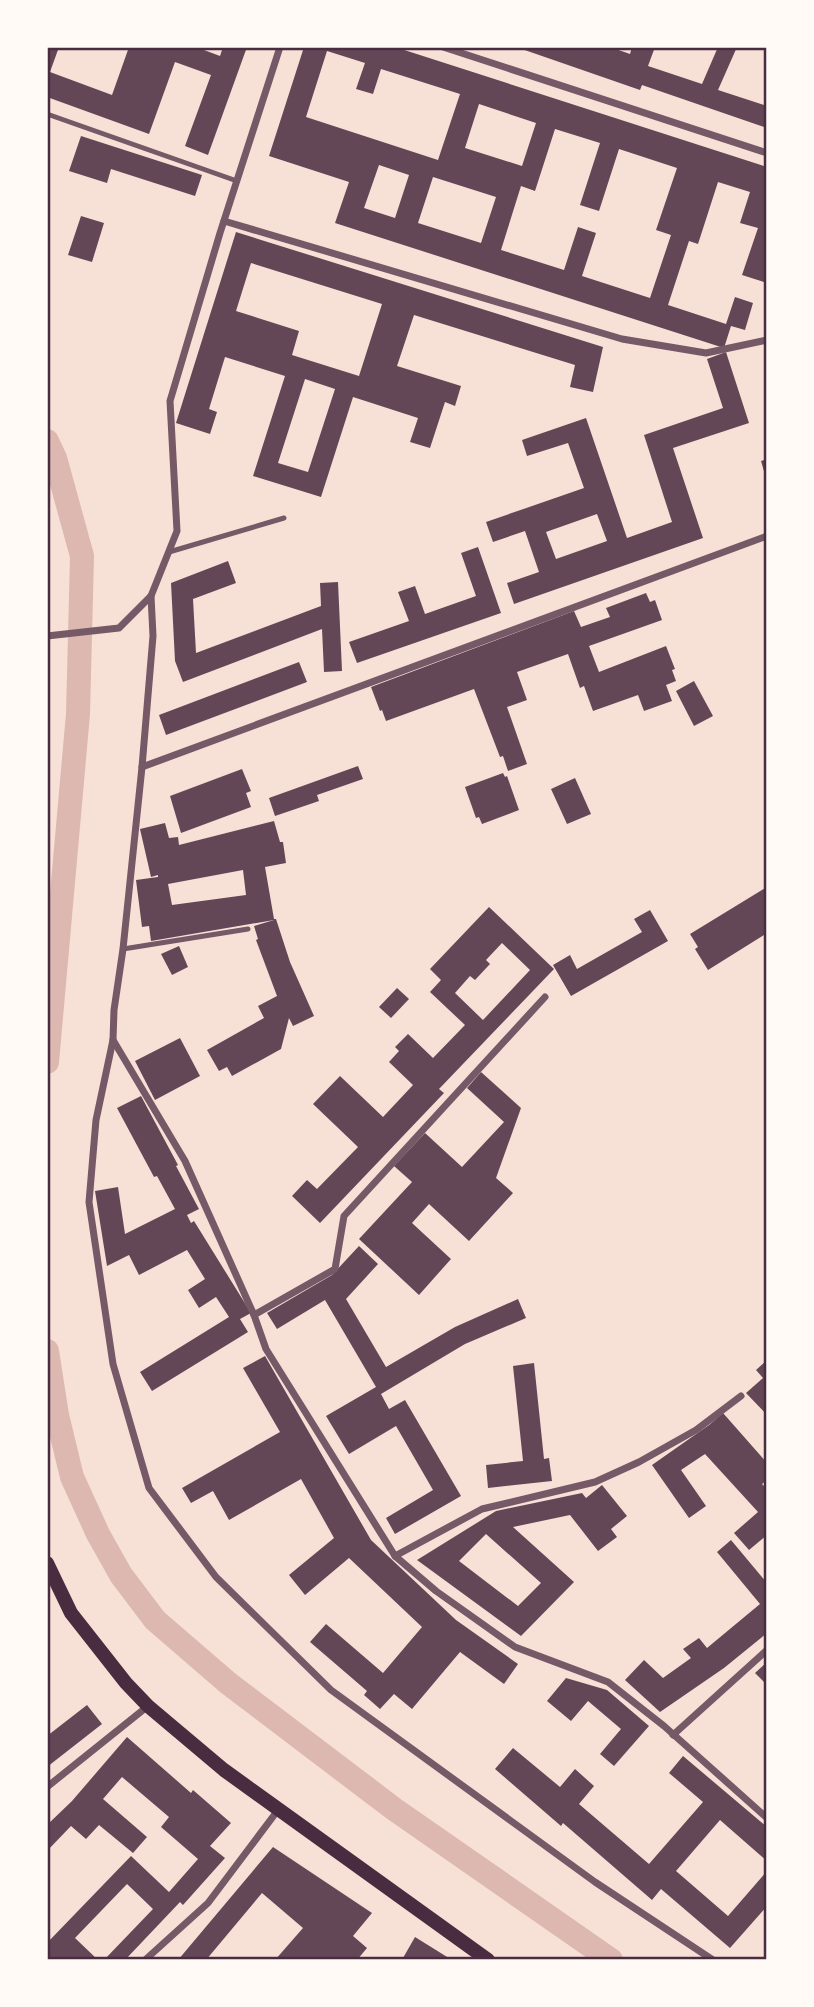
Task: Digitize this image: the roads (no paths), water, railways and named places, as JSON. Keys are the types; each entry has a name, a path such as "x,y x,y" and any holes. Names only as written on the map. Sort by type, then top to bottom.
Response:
{"main road":[{"path":"47,1563 71,1613 126,1683 148,1706 224,1770 488,1960"}],"street":[{"path":"47,636 119,628 151,596 169,552 177,531 170,401 224,221 281,47"},
{"path":"443,47 767,153"},
{"path":"224,221 622,339 706,354 767,340"},
{"path":"142,767 767,537"},
{"path":"151,596 153,636 142,767 114,1010 113,1040 96,1120 89,1202 113,1364 149,1488 216,1577 331,1690 595,1882 713,1960"},
{"path":"254,1315 335,1269 344,1216 545,997"},
{"path":"113,1040 185,1161 267,1349 395,1556 436,1591 515,1647 608,1682 767,1818"},
{"path":"395,1556 482,1508 594,1482 639,1462 696,1430 741,1396"},
{"path":"673,1735 767,1650"},
{"path":"47,1787 148,1706"},
{"path":"145,1960 208,1903 278,1809"}],"lane":[{"path":"47,114 237,181"},
{"path":"169,552 284,518"},
{"path":"123,949 248,929"}],"waterway":[{"path":"47,441 55,458 82,556 78,714 47,1062"},
{"path":"47,1351 57,1415 72,1477 98,1534 121,1575 155,1620 228,1683 394,1809 611,1960"}]}
